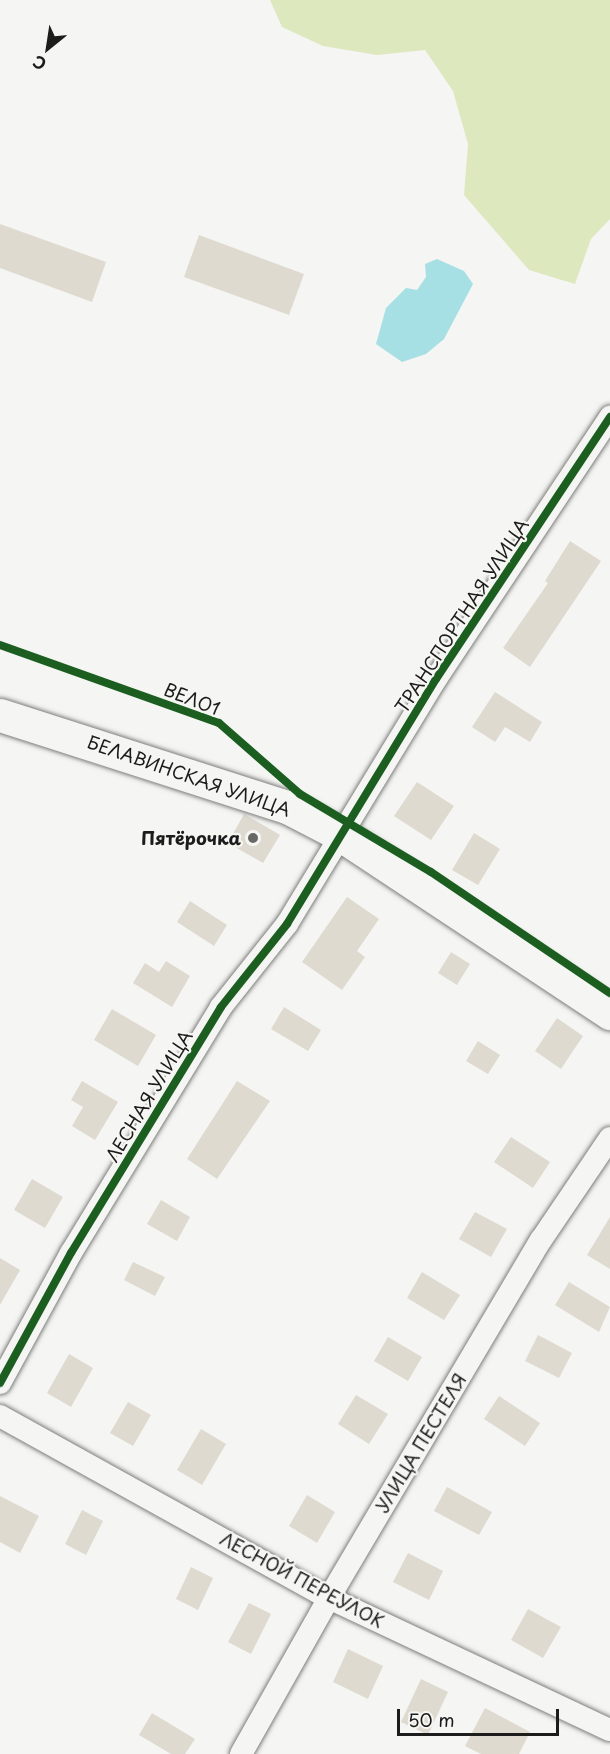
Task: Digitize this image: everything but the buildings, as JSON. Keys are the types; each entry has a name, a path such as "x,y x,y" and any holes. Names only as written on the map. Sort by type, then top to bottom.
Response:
{"main road":[{"name":"БЕЛАВИНСКАЯ УЛИЦА","path":"0,715 257,796 341,835 610,1013"}],"street":[{"name":"ТРАНСПОРТНАЯ УЛИЦА","path":"341,835 436,679 610,417"},
{"name":"ЛЕСНАЯ УЛИЦА","path":"0,1383 71,1253 221,1007 287,924 341,835"},
{"name":"УЛИЦА ПЕСТЕЛЯ","path":"241,1754 328,1598 541,1240 610,1138"},
{"name":"ЛЕСНОЙ ПЕРЕУЛОК","path":"0,1416 328,1598 610,1730"}],"green space":[{"path":"270,0 610,0 610,219 591,239 575,284 529,270 464,195 468,144 453,91 425,50 377,55 323,46 282,27"}],"water":[{"path":"437,259 464,271 473,284 444,339 426,354 402,362 376,344 386,308 406,288 417,290 426,277 425,264"}],"cycle path":[{"path":"0,1383 71,1253 221,1007 287,924 436,679 610,417"},
{"name":"ВЕЛО1","path":"0,645 219,723 300,794 431,872 610,993"}],"place":[{"name":"Пятёрочка","path":"253,838"}]}
